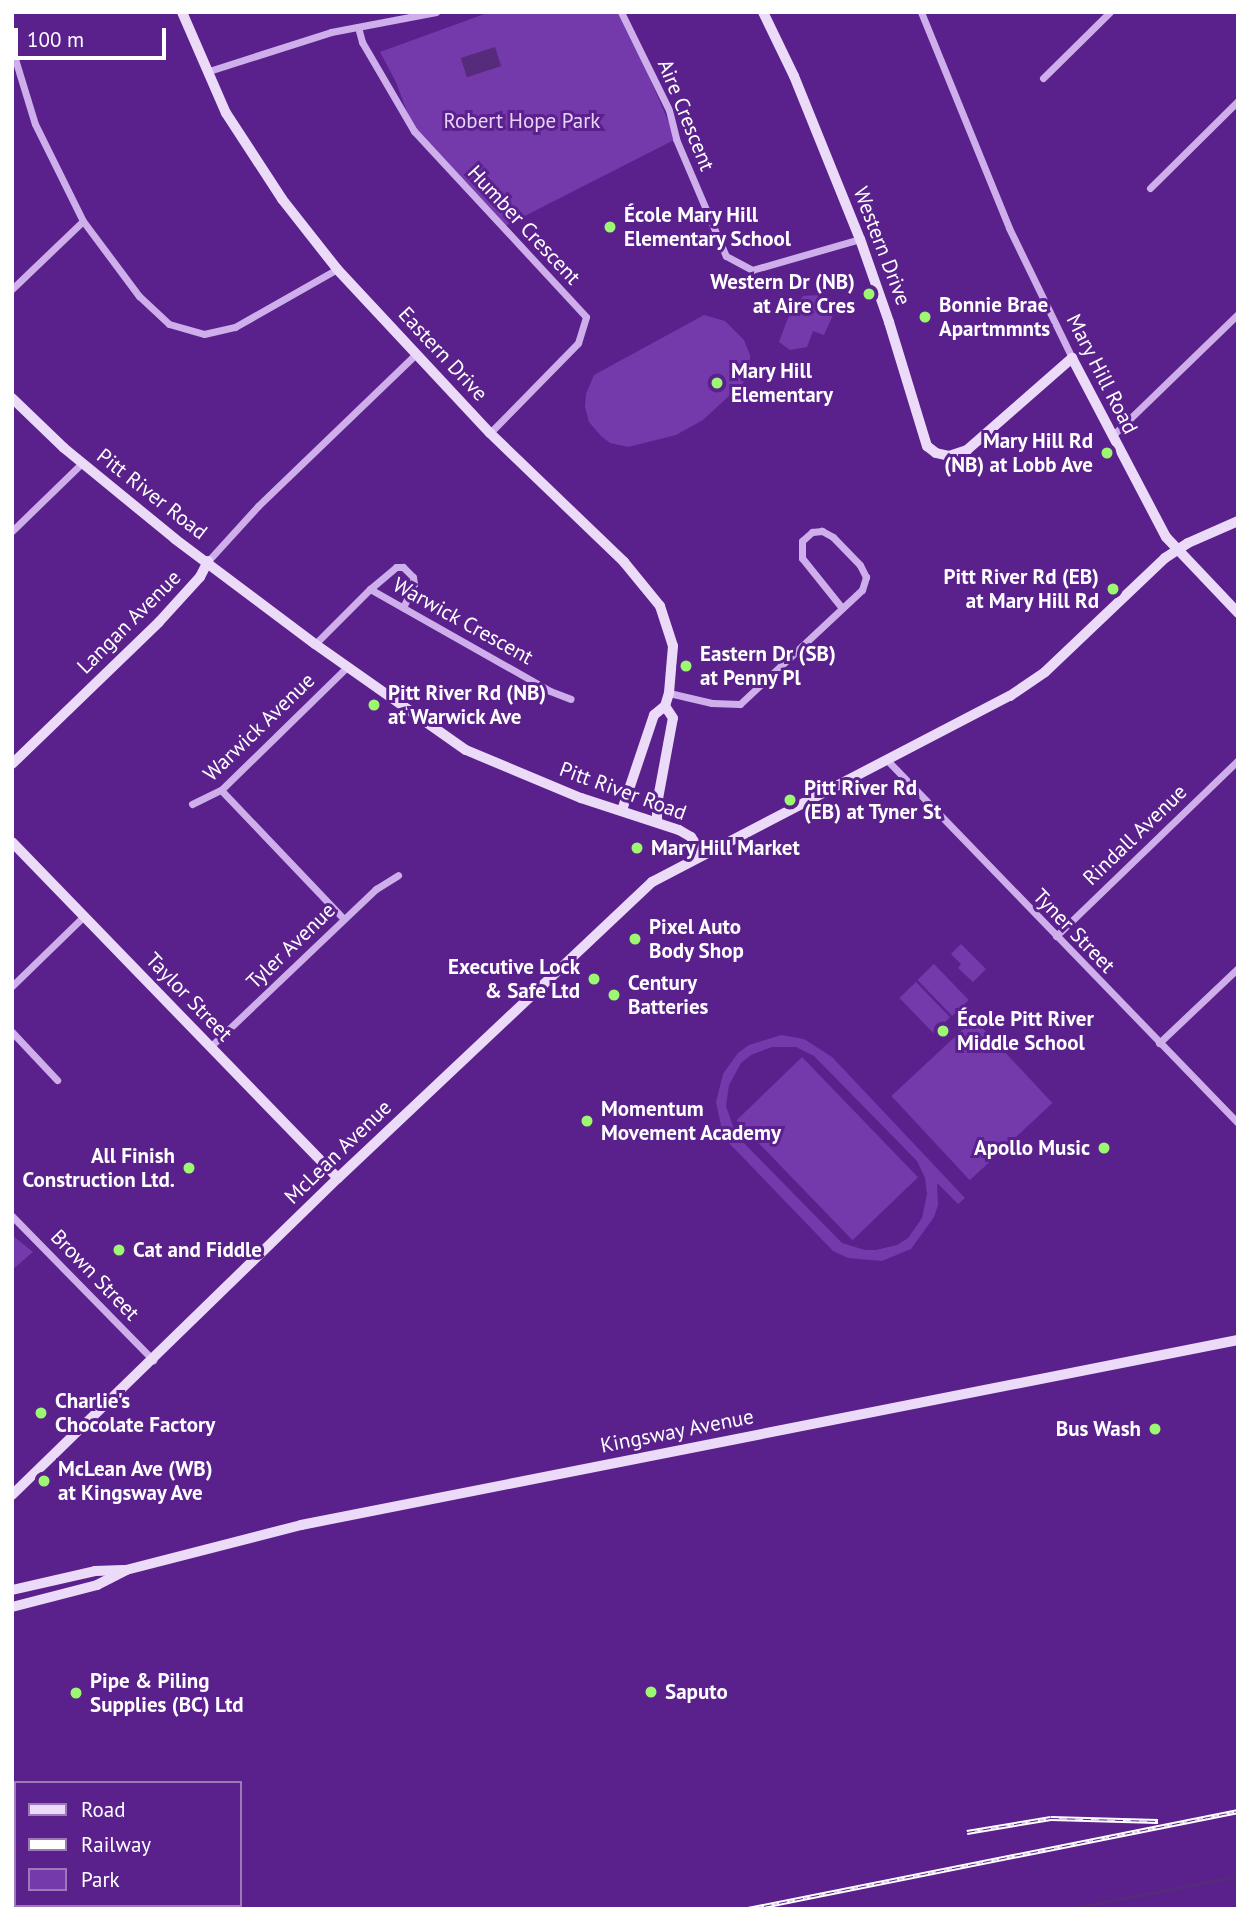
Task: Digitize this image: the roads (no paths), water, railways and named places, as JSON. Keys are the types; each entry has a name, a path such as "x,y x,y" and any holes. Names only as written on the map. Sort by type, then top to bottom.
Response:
{"main road":[{"name":"Eastern Drive","path":"182,12 226,113 252,156 337,269 489,432 624,562 655,597 672,637 669,693 665,706 654,715 622,810"},
{"name":"Western Drive","path":"763,12 794,76 860,239 893,333 927,446 936,453 949,456 967,450 1072,358"},
{"name":"Mary Hill Road","path":"1072,358 1159,525 1176,550 1238,612"},
{"name":"Pitt River Road","path":"12,398 82,463 175,539 208,561 315,644 466,750 581,798 657,822 688,835 703,854"},
{"path":"703,854 888,761 1029,684 1176,550 1238,521"},
{"name":"Langan Avenue","path":"12,764 159,622 200,577 208,561"},
{"name":"Eastern Drive","path":"657,822 657,804 673,718 665,706"},
{"name":"Taylor Street","path":"12,842 338,1178"},
{"name":"McLean Avenue","path":"12,1495 338,1178 634,897 659,877 703,854"},
{"name":"Kingsway Avenue","path":"12,1590 95,1571 126,1570 301,1525 484,1487 1238,1340"},
{"name":"Kingsway Avenue","path":"12,1607 97,1585 126,1570"}],"street":[{"path":"209,71 331,32 436,12"},
{"name":"Aire Crescent","path":"621,12 669,110 676,139 726,256 752,270 860,239"},
{"name":"Mary Hill Road","path":"921,12 1009,228 1072,358"},
{"path":"1042,78 1110,12"},
{"name":"Humber Crescent","path":"358,27 362,42 414,131 586,317 578,343 489,432"},
{"path":"12,49 35,124 83,221 147,305 170,324 189,332 204,334 235,327 337,269"},
{"path":"1150,188 1238,101"},
{"path":"12,289 83,221"},
{"path":"1112,436 1238,314"},
{"name":"Langan Avenue","path":"208,561 250,514 416,354"},
{"path":"12,531 82,463"},
{"path":"669,693 712,703 740,704 862,590 866,581 864,570 833,537 822,531 812,532 802,541 802,558 842,608"},
{"path":"370,589 396,566 403,567 413,577 414,584 402,607"},
{"name":"Warwick Crescent","path":"315,644 370,589 550,691 571,699"},
{"name":"Warwick Avenue","path":"192,804 210,798 221,790 347,667"},
{"name":"Rindall Avenue","path":"1056,936 1238,760"},
{"name":"Tyner Street","path":"888,761 1238,1124"},
{"path":"221,790 344,919"},
{"name":"Tyler Avenue","path":"211,1046 376,889 398,875"},
{"path":"12,986 83,917"},
{"path":"1159,1043 1238,968"},
{"path":"12,1032 57,1080"},
{"name":"Brown Street","path":"12,1216 153,1360"}],"waterway":[{"path":"1069,1909 1238,1876"}],"railway":[{"path":"748,1909 1238,1811"},
{"path":"967,1832 1051,1818 1158,1821"},
{"path":"12,1847 14,1856"}],"place":[{"name":"École Mary Hill Elementary School","path":"610,227"},
{"name":"Western Dr (NB) at Aire Cres","path":"869,294"},
{"name":"Bonnie Brae Apartmmnts","path":"925,317"},
{"name":"Mary Hill Elementary","path":"717,383"},
{"name":"Mary Hill Rd (NB) at Lobb Ave","path":"1107,453"},
{"name":"Pitt River Rd (EB) at Mary Hill Rd","path":"1113,589"},
{"name":"Eastern Dr (SB) at Penny Pl","path":"686,666"},
{"name":"Pitt River Rd (NB) at Warwick Ave","path":"374,705"},
{"name":"Pitt River Rd (EB) at Tyner St","path":"790,800"},
{"name":"Mary Hill Market","path":"637,848"},
{"name":"Pixel Auto Body Shop","path":"635,939"},
{"name":"Executive Lock & Safe Ltd","path":"594,979"},
{"name":"Century Batteries","path":"614,995"},
{"name":"École Pitt River Middle School","path":"943,1031"},
{"name":"Momentum Movement Academy","path":"587,1121"},
{"name":"Apollo Music","path":"1104,1148"},
{"name":"All Finish Construction Ltd.","path":"189,1168"},
{"name":"Cat and Fiddle","path":"119,1250"},
{"name":"Charlie's Chocolate Factory","path":"41,1413"},
{"name":"Bus Wash","path":"1155,1429"},
{"name":"McLean Ave (WB) at Kingsway Ave","path":"44,1481"},
{"name":"Saputo","path":"651,1692"},
{"name":"Pipe & Piling Supplies (BC) Ltd","path":"76,1693"}],"park label":[{"name":"Robert Hope Park","path":"522,121"}]}
